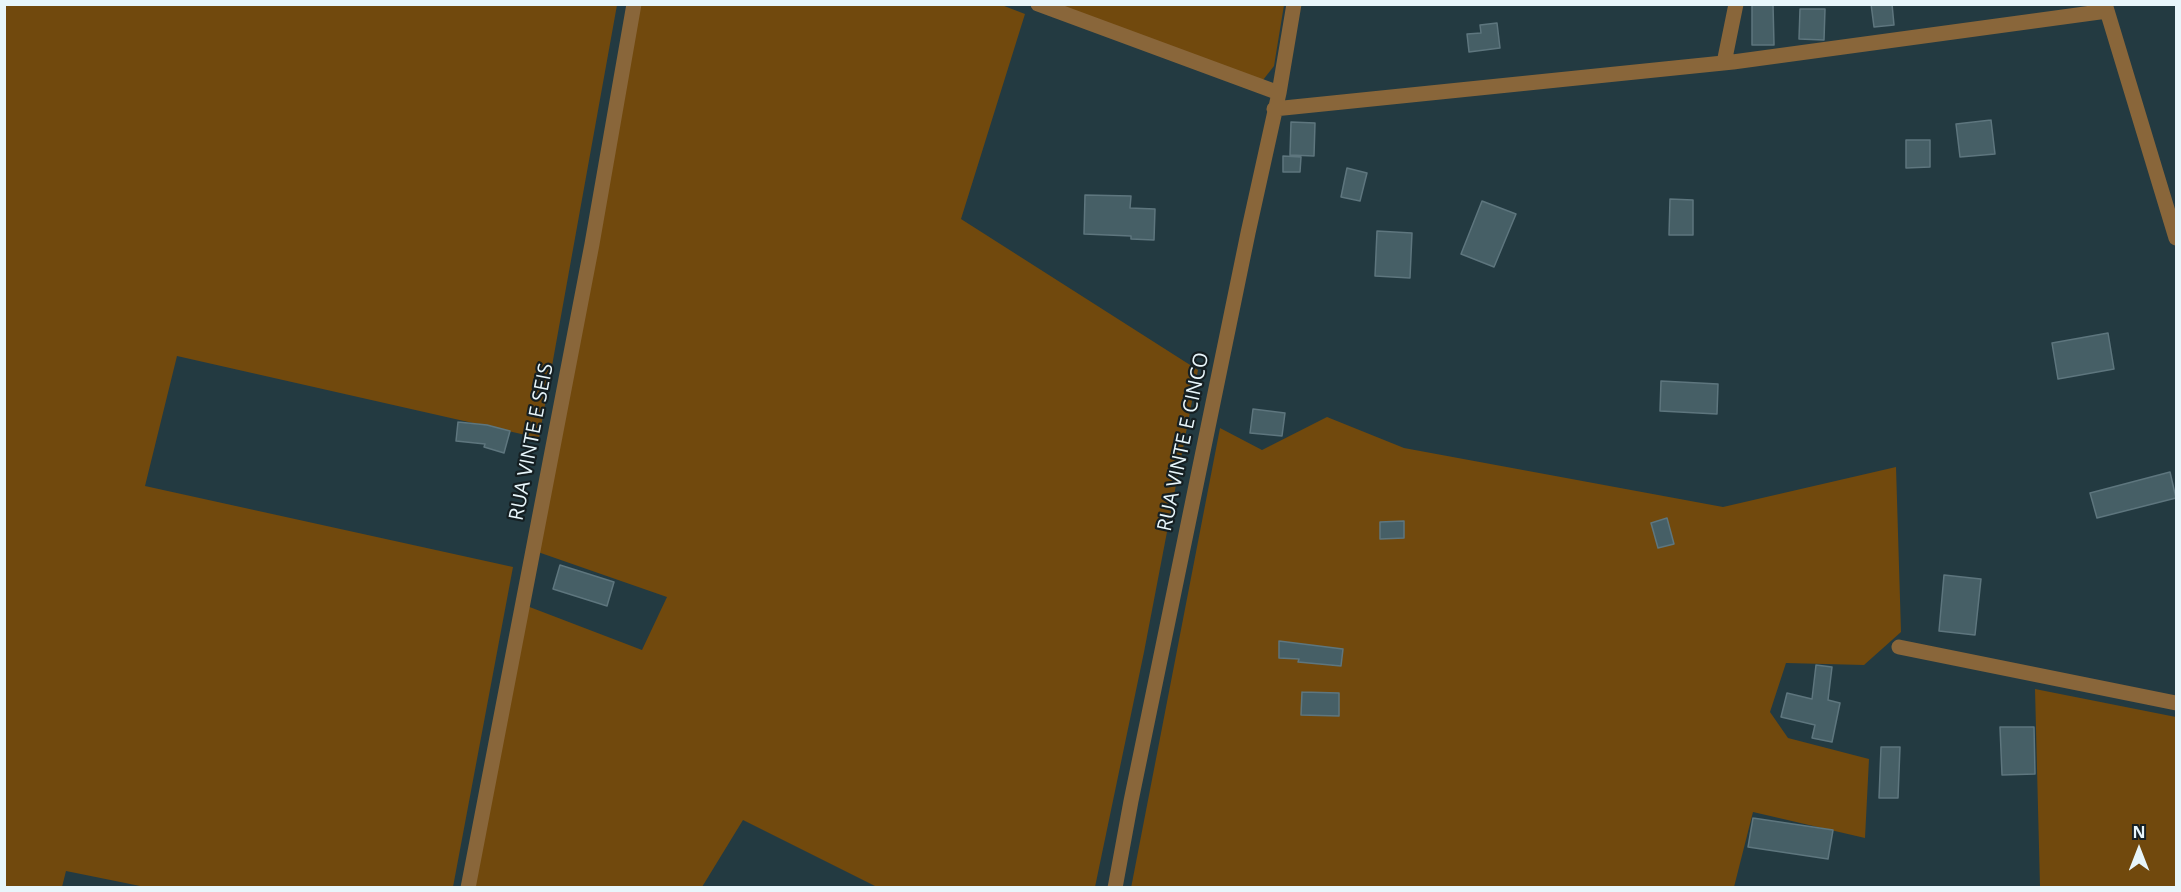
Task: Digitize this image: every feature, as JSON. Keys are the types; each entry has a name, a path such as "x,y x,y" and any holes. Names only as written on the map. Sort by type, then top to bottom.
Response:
{"street":[{"name":"RUA VINTE E SEIS","path":"468,888 592,244 634,4"},
{"path":"1038,4 1279,93"},
{"name":"RUA VINTE E CINCO","path":"1115,888 1131,801 1279,93 1294,4"},
{"path":"1724,63 1736,4"},
{"path":"1274,109 1724,63 2106,8 2176,238"},
{"path":"1899,647 2176,703"}],"shaded area":[{"path":"999,4 1025,14 961,219 1198,370 1144,652 1095,887 877,887 743,820 702,887 473,888 527,606 642,650 667,597 535,551 635,5"},
{"path":"4,5 617,5 539,438 177,356 145,486 513,567 453,887 150,888 66,871 62,887 5,887"},
{"path":"1048,5 1284,5 1274,66 1263,80"},
{"path":"1327,417 1404,448 1723,507 1896,467 1901,632 1864,665 1786,663 1770,712 1788,738 1869,759 1865,838 1753,812 1734,887 1131,888 1220,428 1262,450"},
{"path":"2035,689 2176,717 2176,887 2040,887"}],"building":[{"path":"1752,4 1773,4 1774,45 1752,45"},
{"path":"1871,4 1892,4 1894,25 1874,27"},
{"path":"1800,9 1825,9 1824,40 1799,39"},
{"path":"1497,23 1500,48 1469,52 1467,34 1481,33 1480,25"},
{"path":"1991,120 1995,154 1960,157 1956,124"},
{"path":"1291,122 1315,123 1314,156 1290,155"},
{"path":"1906,140 1930,140 1930,167 1906,168"},
{"path":"1283,156 1301,157 1300,172 1283,172"},
{"path":"1347,168 1367,173 1360,201 1341,197"},
{"path":"1085,195 1131,196 1130,208 1155,209 1154,240 1131,239 1131,236 1084,234"},
{"path":"1670,199 1693,200 1693,235 1669,235"},
{"path":"1482,201 1516,214 1494,267 1461,254"},
{"path":"1377,231 1412,233 1410,278 1375,276"},
{"path":"2108,333 2114,369 2058,379 2052,343"},
{"path":"1661,381 1718,384 1717,414 1660,411"},
{"path":"1253,409 1285,413 1282,436 1250,433"},
{"path":"458,422 487,425 510,431 504,453 484,447 485,444 456,441"},
{"path":"2170,472 2176,498 2097,518 2090,493"},
{"path":"1667,518 1674,544 1658,548 1651,523"},
{"path":"1404,521 1404,538 1380,539 1380,522"},
{"path":"560,565 614,582 607,606 553,589"},
{"path":"1944,575 1981,579 1975,635 1939,631"},
{"path":"1279,641 1343,649 1341,666 1279,658"},
{"path":"1816,665 1832,667 1828,700 1840,703 1832,742 1812,738 1815,725 1781,717 1787,693 1812,699"},
{"path":"1302,692 1339,693 1339,716 1301,715"},
{"path":"2000,727 2034,727 2035,774 2002,775"},
{"path":"1881,747 1900,747 1898,798 1879,798"},
{"path":"1753,818 1833,830 1828,859 1748,847"}]}
